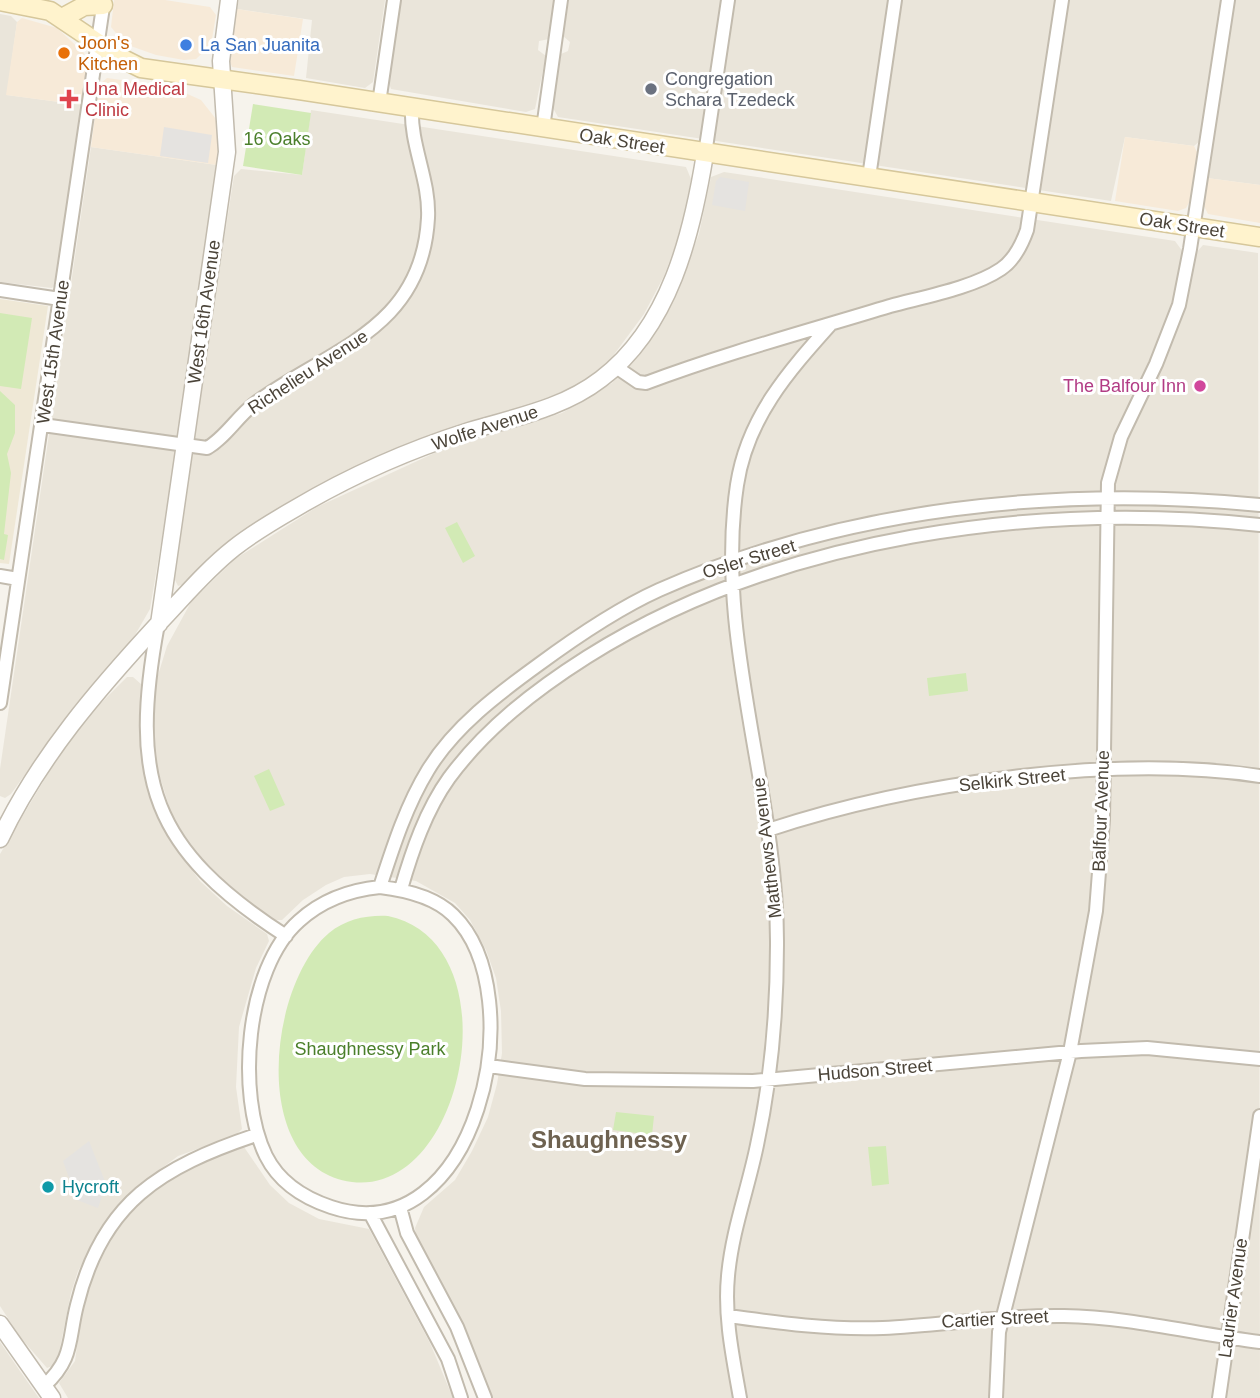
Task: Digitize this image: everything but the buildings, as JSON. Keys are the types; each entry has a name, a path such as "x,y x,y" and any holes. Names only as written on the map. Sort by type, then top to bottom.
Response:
{"main road":[{"name":"Oak Street","path":"0,1 43,8 64,17 98,43 141,68 1260,237"},
{"path":"64,17 84,6 104,3"}],"street":[{"name":"West 16th Avenue","path":"159,624 227,152 222,80 229,0"},
{"path":"379,103 394,0"},
{"path":"543,128 561,0"},
{"path":"705,154 729,0"},
{"path":"869,177 895,0"},
{"path":"616,367 639,382 646,383 720,355 831,324 988,276 1002,269 1023,241 1062,0"},
{"name":"Balfour Avenue","path":"996,1398 1002,1317 1070,1052 1097,911 1103,772 1107,497 1118,444 1156,364 1179,305 1194,228 1228,0"},
{"name":"West 15th Avenue","path":"0,703 104,3"},
{"name":"Richelieu Avenue","path":"43,425 184,446 211,446 253,405 367,336 389,316 414,274 424,244 428,196 411,127 412,108"},
{"name":"Wolfe Avenue","path":"5,813 73,722 218,562 295,508 359,474 418,449 558,404 583,392 616,367 643,334 673,280 693,222 705,154"},
{"path":"0,290 60,299"},
{"name":"Matthews Avenue","path":"740,1398 728,1316 728,1278 734,1236 757,1146 767,1080 777,943 768,830 746,694 734,585 737,485 747,442 771,394 831,324"},
{"name":"Osler Street","path":"380,887 402,820 428,769 475,716 521,677 620,610 657,591 733,561 842,530 945,511 1107,497 1260,505"},
{"name":"Osler Street","path":"401,889 423,827 448,780 479,740 561,673 630,630 696,598 849,550 945,532 1017,523 1106,519 1159,518 1260,525"},
{"path":"0,576 19,579"},
{"path":"159,624 150,672 147,742 159,804 171,832 195,864 223,891 286,936"},
{"name":"Selkirk Street","path":"768,830 859,804 941,788 1103,772 1191,769 1260,776"},
{"path":"0,839 5,813"},
{"path":"380,887 401,889 423,897 452,913 468,932 482,972 489,1011 489,1066 469,1133 446,1171 421,1195 400,1207 370,1213 326,1206 289,1186 270,1162 256,1135 249,1092 248,1047 259,994 286,936 299,921 330,900 354,890 380,887"},
{"name":"Hudson Street","path":"489,1066 626,1081 767,1080 1070,1052 1147,1048 1260,1059"},
{"name":"Laurier Avenue","path":"1219,1398 1260,1116"},
{"path":"0,1324 48,1392 69,1355 78,1299 93,1258 114,1221 132,1199 187,1162 256,1135"},
{"path":"400,1207 407,1233 457,1327 485,1398"},
{"path":"370,1213 448,1359 461,1398"},
{"name":"Cartier Street","path":"728,1316 802,1325 881,1328 1002,1317 1106,1319 1260,1342"}],"shaded area":[{"path":"114,0 165,0 210,7 216,15 211,45 196,59 184,60 156,55 125,44 111,27"},
{"path":"239,0 385,0 373,82 365,88 306,78 312,20 237,9"},
{"path":"401,0 554,0 549,39 539,41 538,50 546,56 535,109 526,112 391,89 389,83"},
{"path":"569,0 1221,0 1200,141 1194,146 1125,137 1111,201 558,117 553,108 561,54 568,51 570,42 563,36"},
{"path":"1234,0 1260,0 1260,185 1207,178"},
{"path":"237,9 303,19 294,76 232,67 229,59"},
{"path":"0,14 11,16 17,22 7,95 82,105 57,283 52,288 0,282"},
{"path":"22,18 57,28 84,53 87,68 82,105 6,95 17,22"},
{"path":"107,78 157,85 160,94 168,95 174,88 201,100 216,119 219,130 217,165 91,147 99,85"},
{"path":"311,110 686,167 691,179 681,231 664,276 644,314 610,360 580,384 526,407 417,441 307,492 231,540 185,584 178,586 174,578 188,470 234,176 241,169 302,175"},
{"path":"164,127 212,135 208,163 160,156"},
{"path":"1125,137 1194,146 1197,152 1191,199 1186,208 1178,211 1115,201"},
{"path":"91,147 217,165 174,467 150,609 131,642 75,705 11,794 5,798 0,796 0,769"},
{"path":"724,172 1175,241 1183,252 1179,276 1192,278 1196,253 1203,245 1258,253 1260,1398 489,1398 416,1239 415,1228 424,1207 455,1180 472,1151 488,1117 497,1084 502,1053 501,1011 496,978 486,950 470,920 455,903 416,881 370,874 344,877 326,885 303,900 282,920 271,920 210,870 173,819 155,761 152,711 155,685 167,646 191,602 235,559 317,507 439,451 562,413 612,383 661,320 680,284 699,234 711,177"},
{"path":"720,177 749,182 745,211 712,205 716,181"},
{"path":"1207,178 1260,185 1260,223 1208,214 1203,204"},
{"path":"0,299 48,306 9,564 0,563"},
{"path":"127,677 133,677 141,684 139,728 142,762 150,795 169,839 200,881 227,906 267,934 269,941 256,968 239,1027 236,1087 242,1129 236,1135 178,1156 153,1175 109,1218 78,1271 58,1358 55,1365 47,1368 20,1337 0,1306 0,854 62,750 95,709"},
{"path":"89,1141 106,1184 98,1208 77,1200 63,1161"},
{"path":"244,1147 270,1185 289,1203 319,1219 369,1229 430,1343 453,1398 68,1398 59,1383 75,1361 82,1310 94,1271 126,1214 170,1178 194,1164"},
{"path":"0,1342 20,1371 39,1398 0,1398"}],"green space":[{"name":"16 Oaks","path":"253,104 311,113 302,175 243,166"},
{"path":"0,313 32,318 21,389 0,386"},
{"path":"0,391 15,405 15,433 7,454 11,473 4,560 0,559"},
{"path":"457,522 475,556 463,563 445,528"},
{"path":"966,673 968,691 929,696 927,678"},
{"path":"269,769 285,805 270,811 254,776"},
{"name":"Shaughnessy Park","path":"388,916 427,935 452,971 462,1015 460,1064 447,1111 423,1150 391,1176 352,1182 319,1169 296,1144 283,1111 279,1071 282,1031 292,991 308,958 329,933 342,924 357,919"},
{"path":"616,1112 654,1116 652,1135 613,1130"},
{"path":"886,1146 889,1184 872,1186 868,1147"}],"place":[{"name":"La San Juanita","path":"186,45"},
{"name":"Joon's Kitchen","path":"64,53"},
{"name":"Congregation Schara Tzedeck","path":"651,89"},
{"name":"Una Medical Clinic","path":"69,99"},
{"name":"The Balfour Inn","path":"1200,386"},
{"name":"Hycroft","path":"48,1187"}],"district":[{"name":"Shaughnessy","path":"609,1139"}]}
